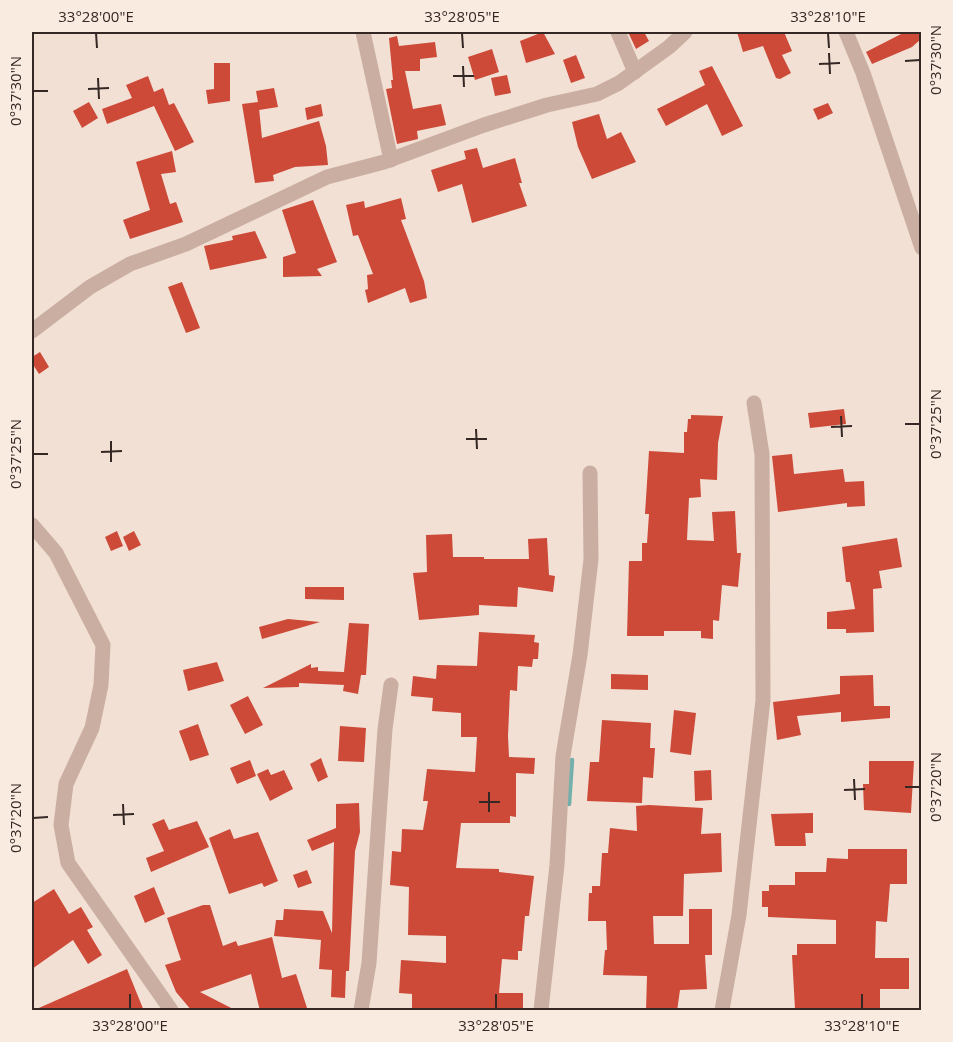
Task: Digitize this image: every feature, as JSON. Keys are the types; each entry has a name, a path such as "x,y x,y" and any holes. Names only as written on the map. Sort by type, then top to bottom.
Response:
{"street":[{"path":"363,32 391,160"},
{"path":"618,32 635,72"},
{"path":"32,331 90,287 130,264 186,244 327,177 391,160 484,125 547,105 597,94 635,72 685,32"},
{"path":"846,32 921,248"},
{"path":"723,1011 739,915 763,700 762,454 754,403"},
{"path":"542,1011 557,865 563,756 580,655 591,559 590,473"},
{"path":"32,525 56,553 103,645 101,685 92,728 66,784 62,825 68,863 171,1011"},
{"path":"361,1011 369,963 385,729 391,685"}],"building":[{"path":"543,32 555,54 526,63 520,41"},
{"path":"628,32 644,32 649,41 636,49"},
{"path":"737,32 784,32 792,51 782,55 791,73 780,79 776,78 763,46 743,52"},
{"path":"905,32 921,32 921,39 912,47 872,64 866,52"},
{"path":"397,36 399,46 435,42 437,57 420,59 420,71 405,71 413,109 441,104 446,125 417,131 418,139 397,144 386,89 392,88 391,80 393,80 389,38"},
{"path":"492,49 499,72 475,80 468,57"},
{"path":"576,55 585,78 571,83 563,60"},
{"path":"214,63 230,63 230,101 208,104 206,90 214,89"},
{"path":"712,66 743,126 722,136 707,104 666,126 657,109 705,85 699,71"},
{"path":"507,75 511,93 495,96 491,78"},
{"path":"148,76 154,92 163,88 169,105 174,103 194,142 175,151 154,106 107,124 102,109 132,98 126,85"},
{"path":"274,88 278,107 259,110 262,138 319,121 326,146 328,165 295,167 273,175 274,181 255,183 242,104 258,102 256,91"},
{"path":"89,102 98,118 82,128 73,111"},
{"path":"828,103 833,113 818,120 813,109"},
{"path":"321,104 323,116 307,120 305,108"},
{"path":"599,114 607,139 621,132 636,162 592,179 578,147 572,122"},
{"path":"477,148 483,168 515,158 522,183 519,183 527,206 472,223 462,184 438,192 431,170 466,159 464,151"},
{"path":"172,151 176,172 161,174 170,204 176,202 183,222 130,239 123,220 150,210 136,162"},
{"path":"401,198 406,219 401,220 424,281 427,298 410,303 405,288 368,303 365,290 368,289 367,275 373,274 358,235 353,236 346,205 364,201 365,208"},
{"path":"313,200 337,262 317,269 322,276 283,277 283,257 296,253 282,210"},
{"path":"255,231 267,258 210,270 204,246 233,240 232,236"},
{"path":"182,282 200,328 186,333 168,287"},
{"path":"40,352 49,367 39,374 32,363 32,357"},
{"path":"844,409 846,424 810,428 808,413"},
{"path":"691,415 723,416 718,443 717,480 700,479 701,497 689,498 687,540 714,541 712,512 735,511 737,553 741,553 738,587 722,585 719,621 713,620 713,639 701,638 701,631 664,631 664,636 627,636 629,561 642,561 642,543 647,543 649,514 645,514 649,451 684,453 684,432 687,432 688,419 691,419"},
{"path":"792,454 794,474 843,469 845,482 864,481 865,506 847,507 847,503 778,512 772,456"},
{"path":"117,531 123,546 111,551 105,537"},
{"path":"134,531 141,545 129,551 123,537"},
{"path":"452,534 453,557 484,557 484,559 529,559 528,539 547,538 549,575 555,576 553,592 518,587 517,607 479,605 479,615 419,620 413,573 427,572 426,535"},
{"path":"897,538 902,567 879,571 882,588 873,589 874,632 846,633 846,629 827,629 827,612 855,609 850,582 846,582 842,547"},
{"path":"305,587 344,587 344,600 305,599"},
{"path":"288,619 320,622 262,639 259,627"},
{"path":"349,623 369,624 366,675 361,675 358,694 343,691 344,685 299,683 299,687 263,688 311,664 311,668 318,667 318,671 344,672"},
{"path":"479,632 535,635 534,642 539,643 538,659 533,659 532,667 518,666 517,691 510,690 508,736 509,757 535,758 534,774 516,773 516,817 510,816 510,823 461,823 456,868 499,869 499,872 534,876 529,916 525,916 522,951 518,951 518,960 502,959 499,993 523,993 523,1011 412,1008 412,994 399,993 401,960 446,963 446,936 408,935 409,887 390,885 392,851 401,852 402,829 423,830 428,801 423,801 427,769 475,772 477,737 461,737 461,713 432,711 433,698 411,696 413,676 436,679 437,665 477,666"},
{"path":"217,662 224,681 188,691 183,670"},
{"path":"611,674 648,675 648,690 611,689"},
{"path":"873,675 874,706 890,706 890,718 841,722 841,712 797,716 801,735 777,740 773,702 840,694 840,676"},
{"path":"248,696 263,725 245,734 230,705"},
{"path":"674,710 696,713 691,755 670,752"},
{"path":"602,720 651,723 650,748 655,748 653,778 643,777 642,803 587,801 590,762 599,762"},
{"path":"198,724 209,755 190,761 179,731"},
{"path":"340,726 366,728 364,762 338,761"},
{"path":"321,758 328,777 318,782 310,764"},
{"path":"250,760 256,776 237,784 230,768"},
{"path":"869,761 914,761 911,813 864,810 863,784 869,784"},
{"path":"268,769 271,775 284,770 293,789 270,801 257,774"},
{"path":"711,770 712,800 695,801 694,771"},
{"path":"359,803 360,832 355,851 349,971 346,971 345,998 331,997 332,970 319,969 321,940 274,936 276,920 283,920 284,909 323,911 332,933 334,842 312,851 307,840 336,828 336,804"},
{"path":"636,806 703,808 701,834 721,833 722,872 684,874 683,916 653,916 654,944 689,944 689,909 712,909 712,955 705,955 707,989 680,990 677,1011 646,1011 647,976 603,975 605,950 607,950 606,921 588,921 589,893 592,893 592,886 600,886 602,853 608,853 610,828 637,831"},
{"path":"813,813 813,833 805,833 806,846 775,846 771,814"},
{"path":"164,819 169,830 197,821 209,847 151,872 146,858 164,851 152,824"},
{"path":"230,829 234,839 258,832 278,881 264,887 262,883 229,894 209,838"},
{"path":"848,849 907,849 907,884 890,884 887,922 876,921 875,958 909,958 909,989 880,989 880,1009 795,1009 792,955 797,955 797,944 836,944 836,920 768,917 768,907 762,907 762,891 769,891 769,885 795,885 795,872 826,872 827,858 848,859"},
{"path":"307,870 312,883 298,888 293,875"},
{"path":"154,887 165,914 145,923 134,896"},
{"path":"54,889 69,914 81,907 93,927 87,930 102,955 88,964 73,940 32,969 32,903"},
{"path":"203,905 210,905 223,946 236,941 238,946 272,937 282,978 296,974 308,1011 260,1011 251,974 200,992 237,1011 192,1011 176,992 165,965 181,960 167,918"},
{"path":"127,969 144,1011 32,1011"}],"waterway":[{"path":"569,804 572,760"}]}
